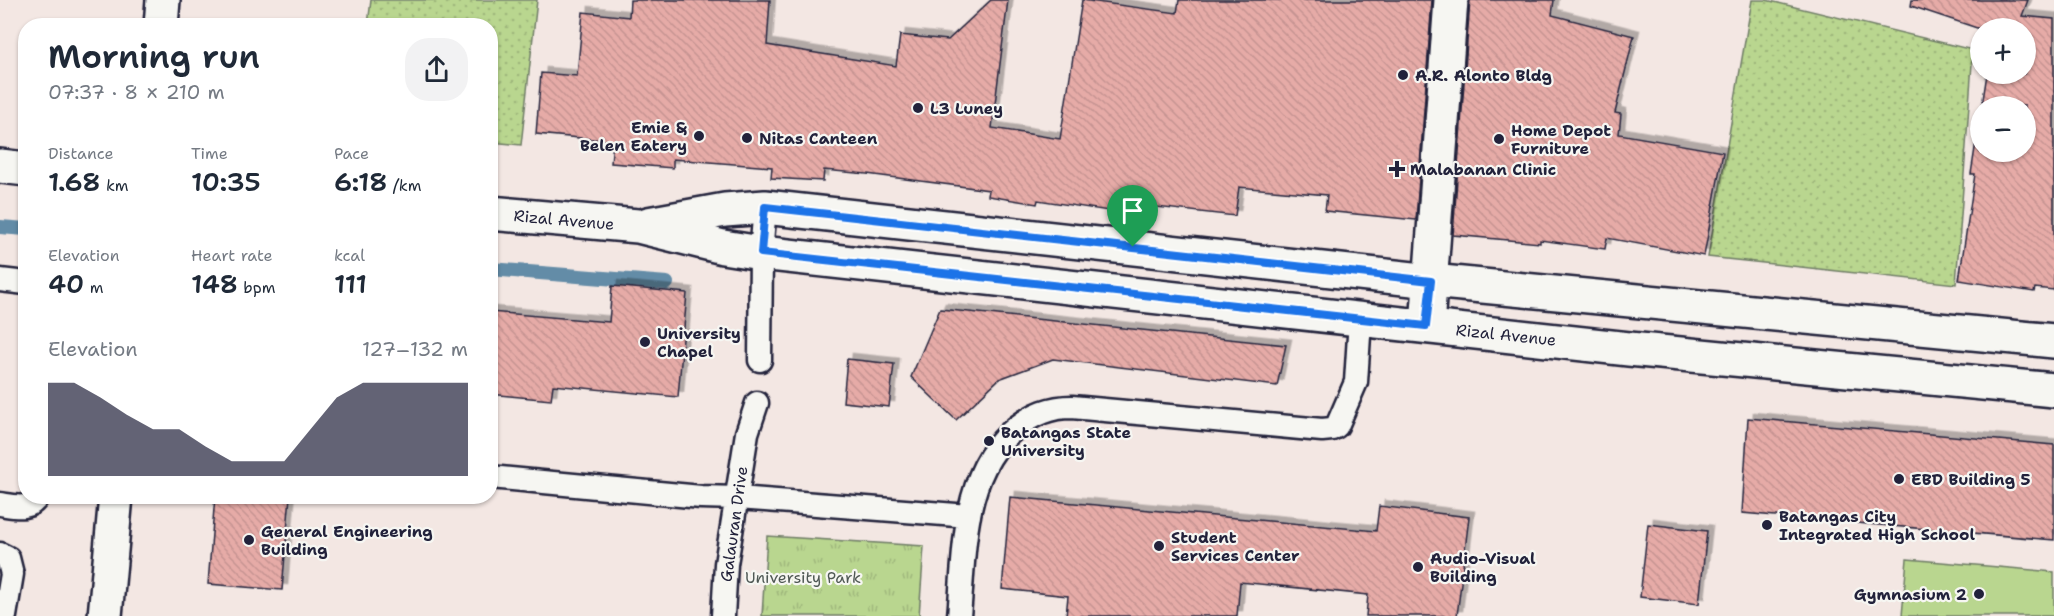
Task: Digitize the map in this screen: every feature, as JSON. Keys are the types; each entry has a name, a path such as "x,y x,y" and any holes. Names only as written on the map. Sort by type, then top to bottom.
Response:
{"main road":[{"path":"162,18 163,0"},
{"path":"1426,326 1451,0"},
{"path":"0,166 18,168"},
{"name":"Rizal Avenue","path":"638,226 725,210 765,207 1431,281 2054,341"},
{"name":"Rizal Avenue","path":"498,214 638,226 723,247 761,253 1640,350 2054,390"},
{"path":"105,616 115,504"}],"lane":[{"path":"760,360 761,253 765,207"},
{"path":"0,280 18,282"},
{"path":"959,616 969,516 976,485 990,456 1006,435 1028,419 1058,407 1332,429 1337,426 1356,382 1360,320"},
{"name":"Galauran Drive","path":"723,616 726,564 747,432 756,403"},
{"path":"498,478 701,497 969,516"},
{"path":"0,504 26,507 31,504"},
{"path":"0,554 8,558 12,574 5,616"}],"green space":[{"path":"371,0 537,0 521,145 498,143 498,18 369,18"},
{"path":"1752,0 1766,0 1970,49 1971,84 1956,284 1708,257"},
{"name":"University Park","path":"767,536 924,546 919,616 762,616"},
{"name":"Gymnasium 2","path":"1907,559 2054,572 2054,616 1902,616"}],"building":[{"path":"630,0 770,0 767,45 896,66 900,35 948,40 991,0 1008,0 992,128 1060,139 1082,0 1177,13 1179,0 1432,0 1416,220 1325,211 1327,195 1239,187 1235,216 1130,204 1128,214 1038,200 1037,204 988,196 989,190 867,174 824,170 823,181 771,178 772,167 673,159 673,168 611,163 613,141 536,134 541,73 577,76 583,12 629,17"},
{"path":"1470,0 1554,0 1552,15 1634,36 1615,113 1621,114 1619,134 1723,152 1704,256 1607,238 1605,249 1540,240 1540,243 1453,235"},
{"path":"1912,0 2028,0 2022,16 2054,19 2054,290 2035,288 2034,292 1959,280 1975,174 1971,174 1973,162 2036,162 2036,96 1984,96 1985,84 2036,84 2036,18 1970,18 1970,26 1911,6"},
{"path":"612,286 687,293 678,397 553,385 551,400 498,395 498,313 609,322"},
{"path":"940,309 1286,345 1277,386 1053,359 999,379 956,420 911,377"},
{"path":"847,359 894,364 889,407 843,402"},
{"name":"EBD Building 5","path":"1748,418 2054,445 2054,540 1742,513"},
{"name":"Student Services Center","path":"1010,497 1376,531 1379,506 1469,517 1457,616 1366,616 1368,595 1240,582 1237,616 1066,616 1068,596 1002,589"},
{"name":"General Engineering Building","path":"214,504 289,504 282,590 208,584"},
{"path":"1648,524 1707,531 1699,604 1640,597"}],"waterway":[{"path":"0,227 18,228"},
{"path":"498,270 667,283"}],"place":[{"name":"A.R. Alonto Bldg","path":"1403,75"},
{"name":"L3 Luney","path":"918,108"},
{"name":"Emie & Belen Eatery","path":"699,136"},
{"name":"Nitas Canteen","path":"747,138"},
{"name":"Home Depot Furniture","path":"1499,139"},
{"name":"Malabanan Clinic","path":"1397,169"},
{"name":"University Chapel","path":"645,342"},
{"name":"Batangas State University","path":"989,441"},
{"name":"EBD Building 5","path":"1899,479"},
{"name":"Batangas City Integrated High School","path":"1767,525"},
{"name":"General Engineering Building","path":"249,540"},
{"name":"Student Services Center","path":"1159,546"},
{"name":"Audio-Visual Building","path":"1418,567"},
{"name":"Gymnasium 2","path":"1979,594"}],"route":[{"path":"765,207 1133,247 1431,281 1426,326 761,253 765,207"}]}
